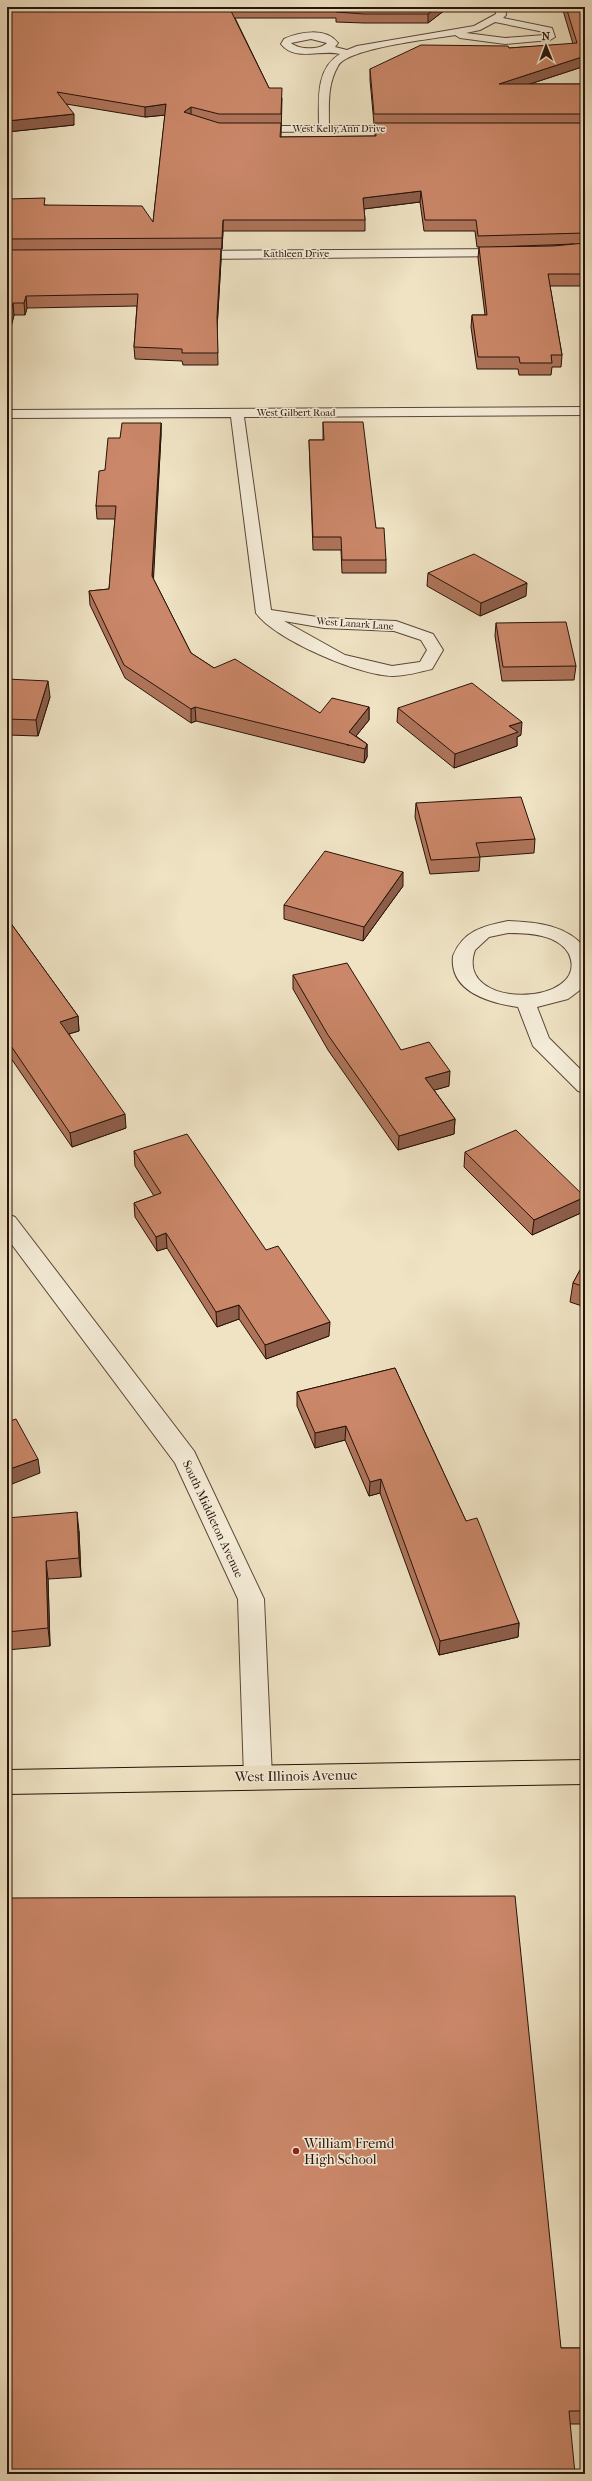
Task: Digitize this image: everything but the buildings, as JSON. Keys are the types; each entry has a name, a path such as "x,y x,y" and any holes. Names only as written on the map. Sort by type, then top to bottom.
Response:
{"main road":[{"name":"West Illinois Avenue","path":"7,1782 258,1776 585,1772"}],"street":[{"path":"324,130 324,86 334,62 357,49 477,28 501,15 500,7"},
{"path":"453,33 505,41 550,37 549,30 494,19"},
{"path":"327,49 349,54"},
{"name":"West Kelly Ann Drive","path":"241,129 419,129"},
{"name":"Kathleen Drive","path":"181,255 520,253"},
{"name":"West Gilbert Road","path":"7,414 585,411"},
{"path":"237,413 264,613"},
{"name":"West Lanark Lane","path":"264,613 324,623 396,626 427,637 435,650 426,666 392,671 340,659 282,627 264,613"},
{"path":"508,927 528,927 554,933 570,942 580,953 584,966 572,988 560,995 540,1001 525,1000 512,1001 492,995 473,984 465,975 461,962 467,946 478,935 508,927"},
{"path":"525,1000 540,1040 585,1086"},
{"name":"South Middleton Avenue","path":"7,1222 185,1458 251,1599 258,1776"}],"place":[{"name":"William Fremd High School","path":"296,2151"}]}
